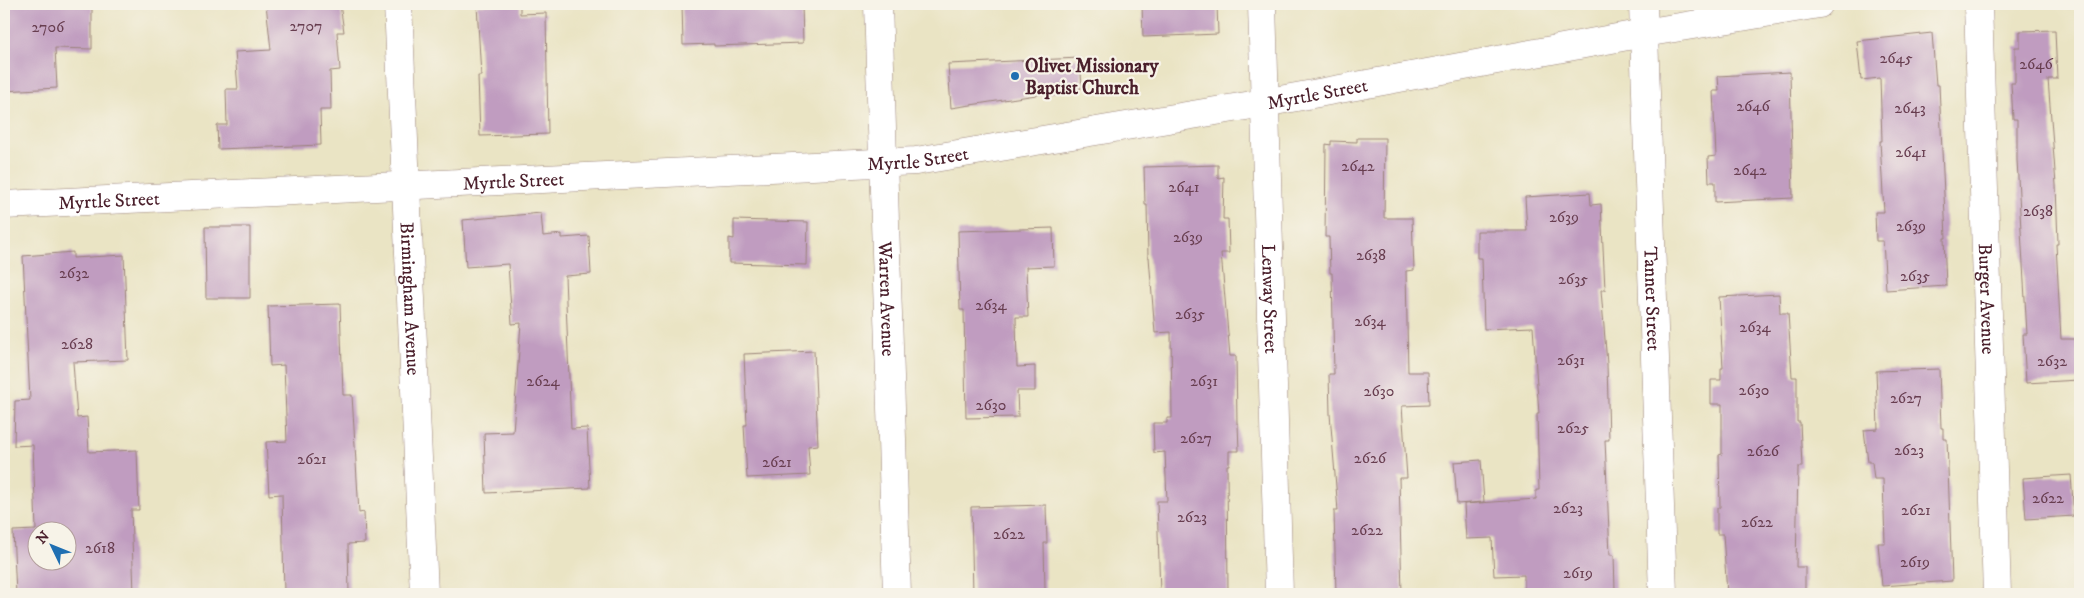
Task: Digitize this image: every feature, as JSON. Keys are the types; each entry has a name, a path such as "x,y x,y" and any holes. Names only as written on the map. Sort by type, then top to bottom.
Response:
{"street":[{"name":"Birmingham Avenue","path":"398,4 424,594"},
{"name":"Warren Avenue","path":"878,4 897,594"},
{"name":"Lenway Street","path":"1262,4 1279,594"},
{"name":"Tanner Street","path":"1643,4 1663,594"},
{"name":"Myrtle Street","path":"4,205 916,161 1264,103 1644,33 1819,4"},
{"name":"Burger Avenue","path":"1978,4 1998,594"}],"building":[{"path":"4,4 92,4 92,49 55,48 57,88 4,91"},
{"path":"266,4 340,4 344,32 337,32 340,70 330,71 331,110 320,110 321,145 218,149 217,125 227,125 226,89 238,89 235,52 271,50"},
{"path":"520,4 520,14 546,13 548,134 480,136 478,76 481,76 477,5"},
{"path":"682,4 802,4 803,43 714,46 714,44 683,45"},
{"path":"1142,4 1217,4 1218,34 1143,37"},
{"path":"2055,30 2057,79 2048,79 2056,185 2058,244 2056,244 2061,339 2078,339 2079,380 2026,383 2023,334 2027,334 2017,160 2017,119 2013,119 2011,83 2015,83 2015,47 2020,47 2020,31"},
{"path":"1932,33 1936,85 1939,85 1946,238 1944,238 1946,286 1886,290 1883,241 1876,241 1875,212 1884,212 1880,141 1882,141 1880,78 1861,80 1857,41"},
{"name":"Olivet Missionary Baptist Church","path":"1080,58 1082,88 951,108 948,64"},
{"path":"1790,72 1793,198 1715,202 1715,182 1709,182 1708,157 1716,156 1713,91 1719,91 1718,76"},
{"path":"1357,138 1385,138 1384,218 1412,218 1414,270 1406,271 1408,372 1428,372 1429,405 1402,406 1407,478 1399,478 1402,594 1336,594 1334,511 1338,511 1330,414 1329,374 1334,374 1332,273 1330,273 1329,237 1325,237 1326,144 1331,145 1331,141 1357,142"},
{"path":"1218,165 1218,178 1224,177 1223,219 1228,219 1229,253 1221,253 1230,356 1236,356 1239,451 1229,451 1229,465 1227,465 1228,594 1160,594 1157,501 1167,501 1165,452 1154,453 1153,423 1167,423 1167,418 1172,418 1171,332 1155,333 1148,257 1144,167"},
{"path":"1590,193 1591,205 1601,204 1605,290 1601,290 1607,364 1609,440 1605,440 1610,555 1614,555 1615,590 1608,590 1608,594 1524,594 1524,575 1494,576 1492,538 1466,539 1464,504 1536,499 1536,490 1539,490 1537,414 1539,414 1533,327 1484,329 1482,258 1477,258 1477,231 1527,231 1525,197"},
{"path":"541,213 543,236 562,234 562,238 589,236 591,274 565,276 571,429 587,428 590,488 486,493 484,433 513,432 521,323 512,324 508,264 466,267 463,220"},
{"path":"734,220 808,222 807,265 729,263 729,238 734,239"},
{"path":"205,227 250,227 250,298 206,298"},
{"path":"1053,228 1054,266 1026,267 1028,317 1016,317 1017,367 1035,366 1035,391 1017,391 1018,417 966,418 964,310 960,310 958,231"},
{"path":"73,252 73,258 124,255 128,360 73,362 77,418 87,417 89,452 137,450 139,510 131,510 134,594 16,594 13,531 28,530 28,570 78,570 78,520 36,520 33,445 14,446 15,401 30,400 23,256"},
{"path":"1779,294 1780,313 1788,313 1792,377 1797,377 1797,422 1800,422 1802,467 1798,467 1796,567 1805,567 1805,594 1727,594 1723,534 1717,534 1717,508 1720,508 1719,455 1722,454 1722,404 1711,404 1711,380 1721,380 1721,368 1723,368 1719,297"},
{"path":"340,304 343,395 352,395 359,513 364,512 365,543 348,544 349,594 284,594 282,494 269,495 266,442 287,441 284,365 270,366 268,306"},
{"path":"814,351 818,445 808,446 810,475 747,478 744,425 747,425 744,354"},
{"path":"1939,369 1941,428 1943,428 1943,439 1947,439 1952,581 1882,586 1878,543 1885,543 1883,479 1874,479 1872,462 1868,462 1864,430 1878,429 1876,371"},
{"path":"1481,460 1484,502 1457,504 1454,462"},
{"path":"2071,475 2074,516 2026,519 2023,478"},
{"path":"1046,505 1047,543 1044,543 1045,590 1033,590 1033,594 973,594 971,507"}],"place":[{"name":"Olivet Missionary Baptist Church","path":"1015,76"}]}
